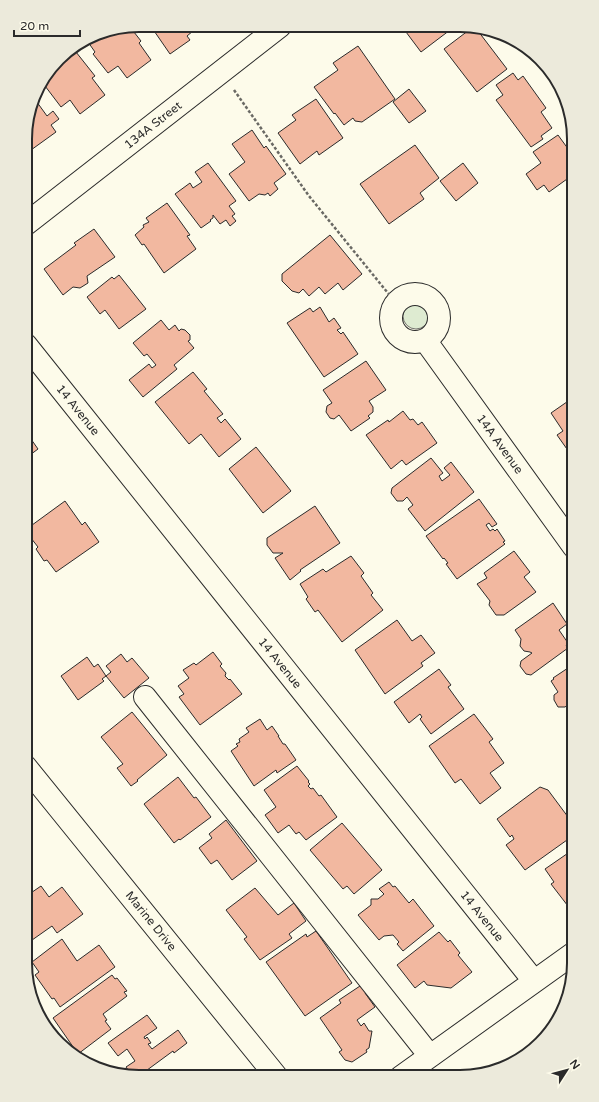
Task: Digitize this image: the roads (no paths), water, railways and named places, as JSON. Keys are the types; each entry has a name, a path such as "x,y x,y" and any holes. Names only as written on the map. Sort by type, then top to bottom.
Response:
{"street":[{"name":"134A Street","path":"32,219 259,32"},
{"path":"410,294 425,296 432,300 436,307 439,314 439,322 432,336 425,340 418,342 404,340 394,330 391,323 392,309 402,297 410,294"},
{"name":"14A Avenue","path":"425,340 567,537"},
{"name":"14 Avenue","path":"32,353 534,981"},
{"path":"145,697 430,1056"},
{"name":"Marine Drive","path":"32,775 271,1070"},
{"path":"411,1070 567,958"}]}
